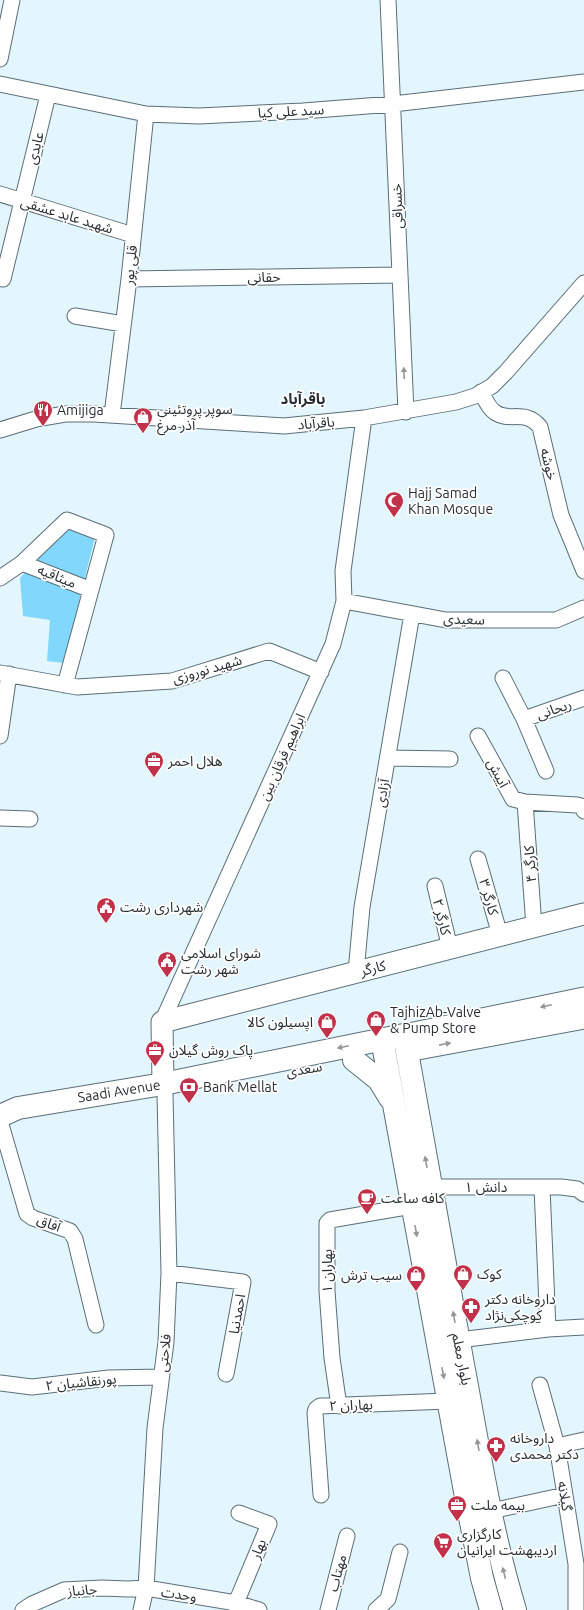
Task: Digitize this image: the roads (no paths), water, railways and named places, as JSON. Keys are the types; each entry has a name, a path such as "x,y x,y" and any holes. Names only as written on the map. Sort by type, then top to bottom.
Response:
{"main road":[{"name":"کارگر","path":"162,1022 584,914"},
{"name":"سعدی","path":"405,1043 584,998"},
{"name":"سعدی","path":"164,1089 354,1060 383,1047 405,1043 584,1018"},
{"name":"ابراهیم فرقان بین","path":"162,1022 164,1089"},
{"name":"بلوار معلم","path":"405,1043 430,1188 503,1573 515,1610"},
{"name":"بلوار معلم","path":"383,1047 466,1497 482,1578 491,1610"},
{"name":"Saadi Avenue","path":"0,1117 18,1108 164,1089 383,1047"},
{"path":"354,1060 379,1080 393,1103"}],"street":[{"path":"0,59 12,0"},
{"name":"خسراقی","path":"388,0 406,412"},
{"name":"سید علی کیا","path":"0,84 48,96 146,114 199,116 304,111 393,104 584,82"},
{"name":"عابدی","path":"3,279 48,96"},
{"name":"قلی پور","path":"112,415 129,279 146,114"},
{"name":"شهید عابد عشقی","path":"0,194 133,235"},
{"name":"حقانی","path":"129,279 399,274"},
{"name":"باقرآباد","path":"0,430 36,419 65,414 112,415 284,426 364,418 406,412 456,402 492,386 584,283"},
{"path":"75,316 123,324"},
{"name":"خوشه","path":"481,392 492,410 496,413 528,418 536,422 540,427 561,515 584,571"},
{"name":"ابراهیم فرقان بین","path":"162,1022 333,644 344,601 343,571 364,418"},
{"path":"0,578 22,563 67,520 106,535 65,685"},
{"name":"میثاقیه","path":"22,563 91,590"},
{"name":"سعیدی","path":"344,601 446,620 556,620 584,608"},
{"name":"آزادی","path":"356,972 362,907 412,614"},
{"name":"شهید نوروزی","path":"5,673 77,687 172,681 269,651 321,672"},
{"path":"0,736 5,673"},
{"name":"ریحانی","path":"503,678 524,719 546,771"},
{"name":"ریحانی","path":"524,719 584,698"},
{"name":"آییش","path":"478,736 513,799 525,802"},
{"path":"388,758 450,759"},
{"path":"525,802 577,804 581,806 584,811"},
{"name":"کارگر ۴","path":"525,802 534,926"},
{"path":"0,818 30,819"},
{"name":"کارگر ۳","path":"478,859 500,935"},
{"name":"کارگر ۲","path":"434,886 450,948"},
{"name":"فلاحتی","path":"141,1610 146,1588 155,1428 166,1342 169,1273 164,1089"},
{"name":"آفاق","path":"0,1121 27,1214 70,1231 75,1239 96,1325"},
{"path":"542,1187 548,1329"},
{"name":"دانش ۱","path":"430,1188 542,1187 577,1189 584,1194"},
{"name":"بهاران ۱","path":"339,1406 332,1358 327,1291 327,1223 330,1220 412,1206"},
{"name":"احمدنیا","path":"169,1273 243,1282 226,1374"},
{"path":"459,1340 548,1329 584,1328"},
{"name":"پورنقاشیان ۲","path":"0,1383 32,1387 109,1378 161,1376"},
{"name":"گیلانه","path":"540,1385 557,1446 576,1564 578,1610"},
{"name":"بهاران ۲","path":"321,1494 316,1409 320,1406 448,1401"},
{"path":"557,1446 584,1440"},
{"path":"491,1511 565,1495"},
{"name":"بهار","path":"237,1607 269,1524 239,1513"},
{"name":"مهتاب","path":"328,1610 347,1536"},
{"path":"376,1610 388,1599 400,1552"},
{"name":"وحدت","path":"146,1588 237,1607 259,1610"},
{"name":"جانباز","path":"23,1610 32,1604 64,1590 146,1588"},
{"path":"578,1610 584,1591"}],"place":[{"name":"Amijiga","path":"43,427"},
{"name":"سوپر پروتئینی آذر مرغ","path":"143,434"},
{"name":"Hajj Samad Khan Mosque","path":"394,518"},
{"name":"هلال احمر","path":"154,778"},
{"name":"شهرداری رشت","path":"106,924"},
{"name":"شورای اسلامی شهر رشت","path":"167,978"},
{"name":"TajhizAb-Valve & Pump Store","path":"376,1037"},
{"name":"اپسیلون کالا","path":"327,1039"},
{"name":"پاک روش گیلان","path":"155,1067"},
{"name":"Bank Mellat","path":"189,1104"},
{"name":"کافه ساعت","path":"367,1215"},
{"name":"کوک","path":"463,1291"},
{"name":"سیب ترش","path":"416,1292"},
{"name":"داروخانه دکتر کوچکی‌نژاد","path":"471,1324"},
{"name":"داروخانه دکتر محمدی","path":"496,1463"},
{"name":"بیمه ملت","path":"457,1522"},
{"name":"کارگزاری اردیبهشت ایرانیان","path":"443,1559"}],"district":[{"name":"باقرآباد","path":"303,399"}]}
